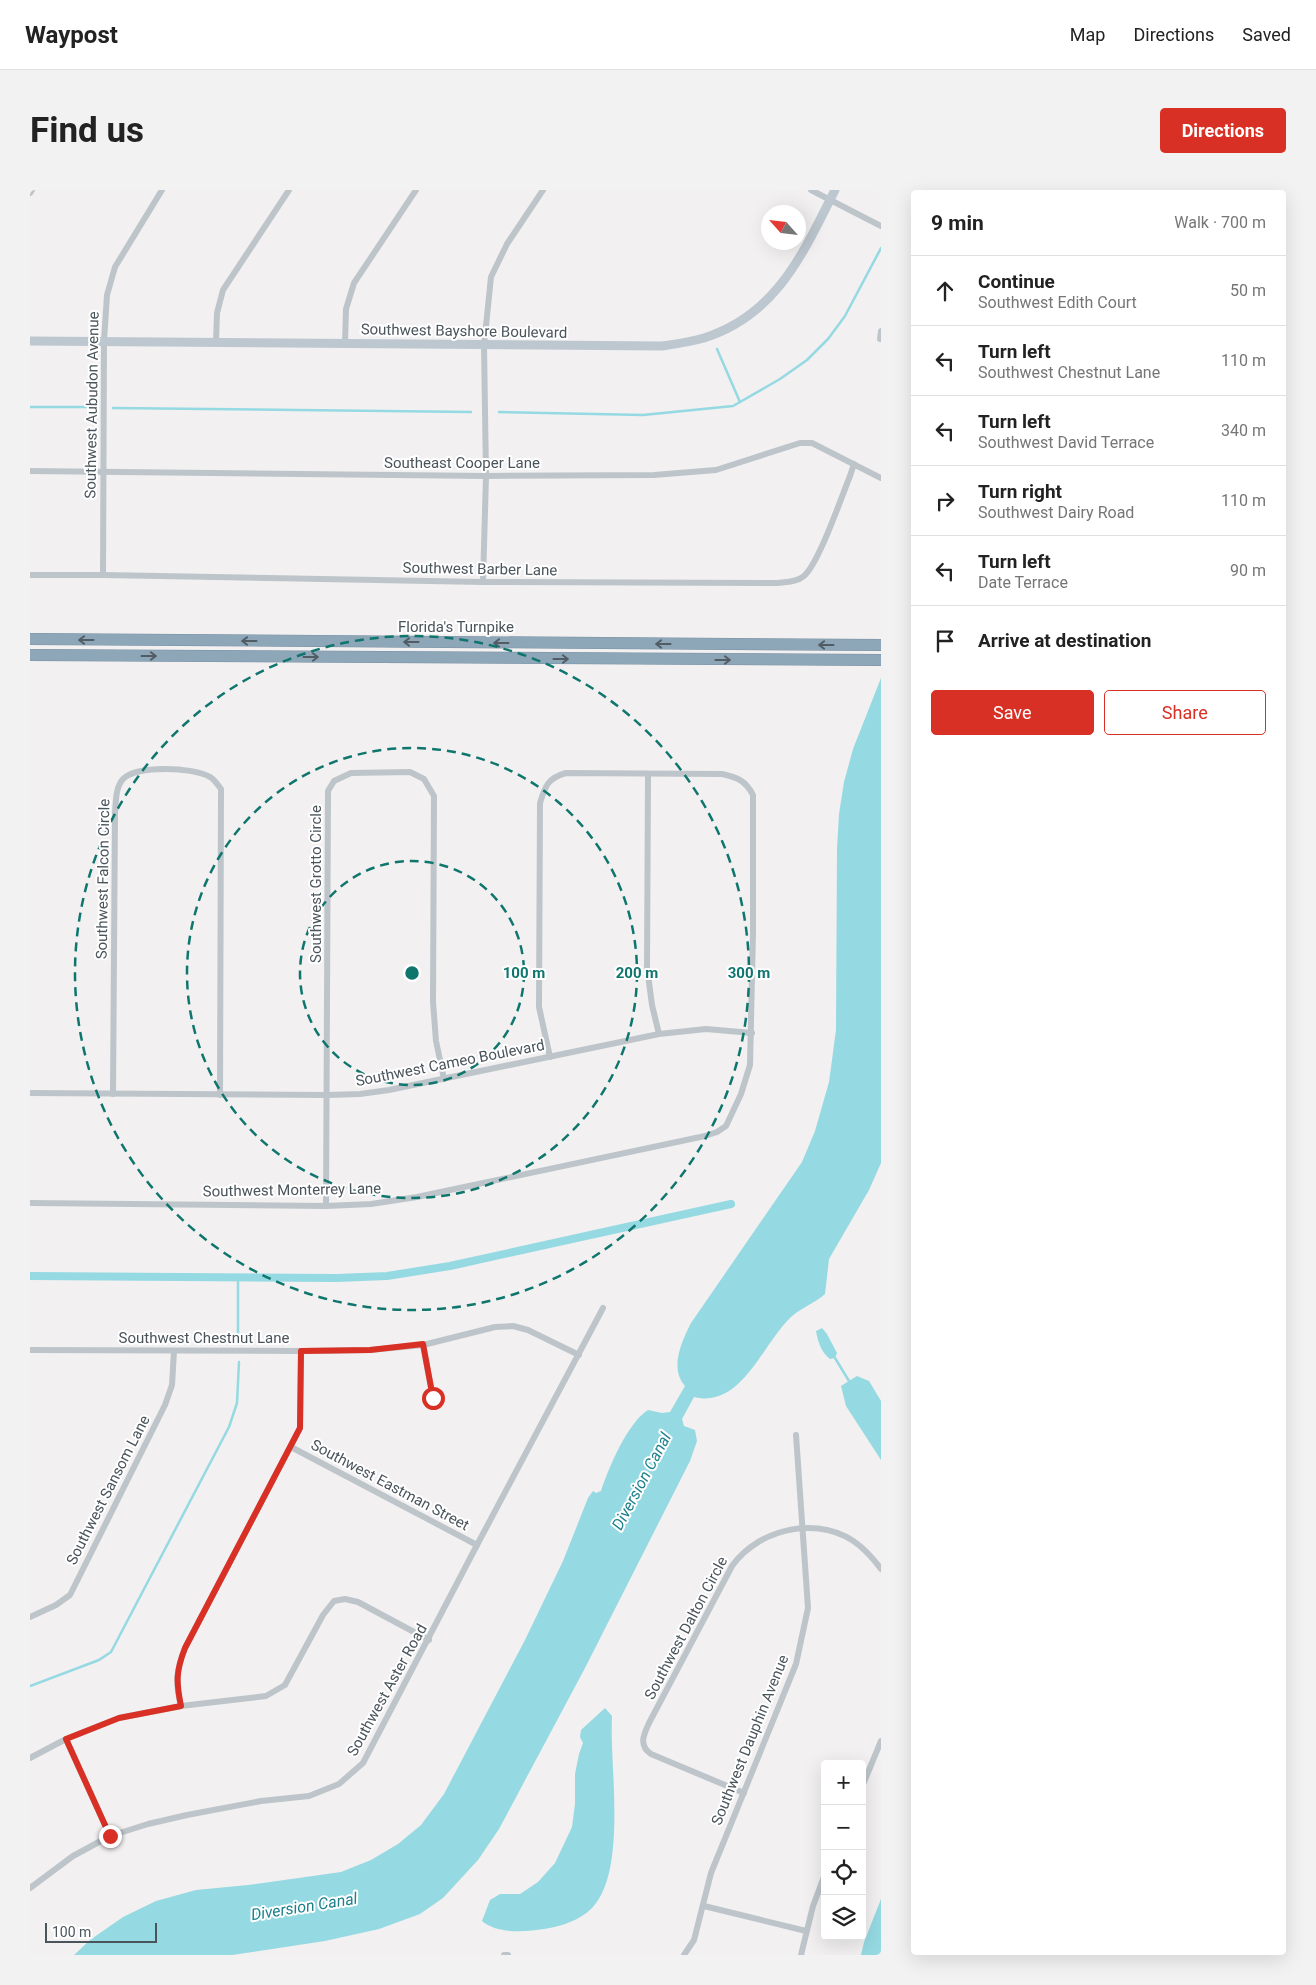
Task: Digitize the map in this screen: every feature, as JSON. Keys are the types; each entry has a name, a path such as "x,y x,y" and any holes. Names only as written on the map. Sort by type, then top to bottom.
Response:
{"highway":[{"name":"Florida's Turnpike","path":"30,639 878,645"},
{"name":"Florida's Turnpike","path":"30,655 875,660"}],"street":[{"name":"Southwest Aubudon Avenue","path":"102,575 104,341 107,295 115,267 162,190"},
{"path":"216,342 217,313 224,290 289,190"},
{"path":"345,343 346,309 354,283 416,190"},
{"path":"483,582 486,476 484,346 491,277 508,244 543,190"},
{"path":"811,190 881,226"},
{"name":"Southwest Bayshore Boulevard","path":"30,341 662,346 704,338 738,323 762,306 782,285 812,235 835,190"},
{"path":"880,338 881,331"},
{"name":"Southeast Cooper Lane","path":"30,471 486,476 654,475 716,470 800,443 812,443 881,478"},
{"name":"Southwest Barber Lane","path":"30,575 483,582 795,582 804,576 814,563 854,464"},
{"name":"Southwest Falcon Circle","path":"113,1094 115,813 117,792 123,779 137,771 181,769 211,777 221,789 220,1095"},
{"name":"Southwest Grotto Circle","path":"326,1206 328,791 334,781 351,772 410,772 424,779 434,796 433,1002 436,1041 444,1079"},
{"path":"550,1057 539,1007 540,803 544,787 555,776 566,774 722,774 736,776 748,785 752,795 752,1033"},
{"path":"648,775 647,967 652,1005 659,1034"},
{"name":"Southwest Cameo Boulevard","path":"30,1093 360,1094 444,1079 659,1034 706,1029 752,1033"},
{"name":"Southwest Monterrey Lane","path":"30,1203 326,1206 371,1204 417,1197 705,1136 717,1132 726,1126 741,1094 750,1065 752,1033"},
{"name":"Southwest Aster Road","path":"30,1888 73,1856 110,1836 148,1824 187,1815 261,1801 309,1796 339,1784 363,1763 604,1308"},
{"name":"Southwest Chestnut Lane","path":"30,1350 370,1350 423,1344 495,1328 514,1326 528,1330 579,1355"},
{"path":"423,1344 433,1398"},
{"name":"Southwest Sansom Lane","path":"30,1617 56,1605 70,1595 165,1406 172,1384 174,1351"},
{"path":"181,1706 176,1686 177,1668 185,1648 300,1428 301,1351"},
{"name":"Southwest Dauphin Avenue","path":"684,1955 694,1940 711,1874 796,1664 808,1608 796,1435"},
{"name":"Southwest Eastman Street","path":"291,1447 477,1545"},
{"name":"Southwest Dalton Circle","path":"744,1793 647,1751 643,1744 643,1736 732,1566 745,1550 760,1540 784,1531 802,1528 827,1531 852,1541 860,1546 881,1569"},
{"path":"30,1758 66,1739 119,1718 181,1706 266,1696 284,1685 295,1669 323,1615 334,1601 345,1599 358,1602 429,1640"},
{"path":"66,1739 110,1836"},
{"path":"866,1777 881,1741"},
{"path":"801,1955 806,1931 821,1886"},
{"path":"704,1906 806,1931"}],"water":[{"name":"Diversion Canal","path":"881,678 881,1163 869,1190 829,1259 825,1294 790,1318 738,1384 725,1394 710,1398 694,1397 682,1419 684,1426 695,1430 697,1441 690,1461 585,1668 499,1829 478,1860 443,1898 420,1914 379,1929 325,1941 232,1955 74,1955 90,1940 123,1917 156,1901 196,1890 341,1872 371,1860 398,1844 421,1825 444,1794 525,1640 563,1561 588,1498 593,1491 596,1493 601,1491 608,1471 626,1435 641,1416 648,1410 662,1413 670,1412 685,1386 680,1379 677,1363 681,1346 691,1323 802,1162 815,1131 829,1082 836,1030 837,849 839,814 844,782 853,749"},
{"path":"822,1328 837,1353 835,1358 830,1359 820,1346 816,1331"},
{"path":"857,1376 869,1381 881,1401 881,1460 846,1406 841,1386"},
{"path":"605,1708 612,1716 614,1816 610,1869 603,1891 592,1908 563,1925 528,1931 512,1931 488,1925 482,1921 490,1900 500,1894 520,1894 538,1882 555,1863 572,1827 575,1804 575,1774 583,1743 580,1737 581,1730"},
{"path":"881,1899 881,1955 861,1955"}],"waterway":[{"path":"499,412 643,415 733,406 780,379 807,360 828,339 845,316 881,248"},
{"path":"717,349 740,402"},
{"path":"30,407 92,407"},
{"path":"113,408 471,412"},
{"path":"30,1276 337,1278 387,1276 450,1266 731,1204"},
{"path":"238,1277 238,1335"},
{"path":"835,1358 849,1381"},
{"path":"30,1686 99,1660 111,1652 229,1427 237,1403 239,1362"}],"route":[{"path":"110,1836 66,1739 119,1718 181,1706 176,1686 177,1668 185,1648 300,1428 301,1351 370,1350 423,1344 433,1398"}]}
